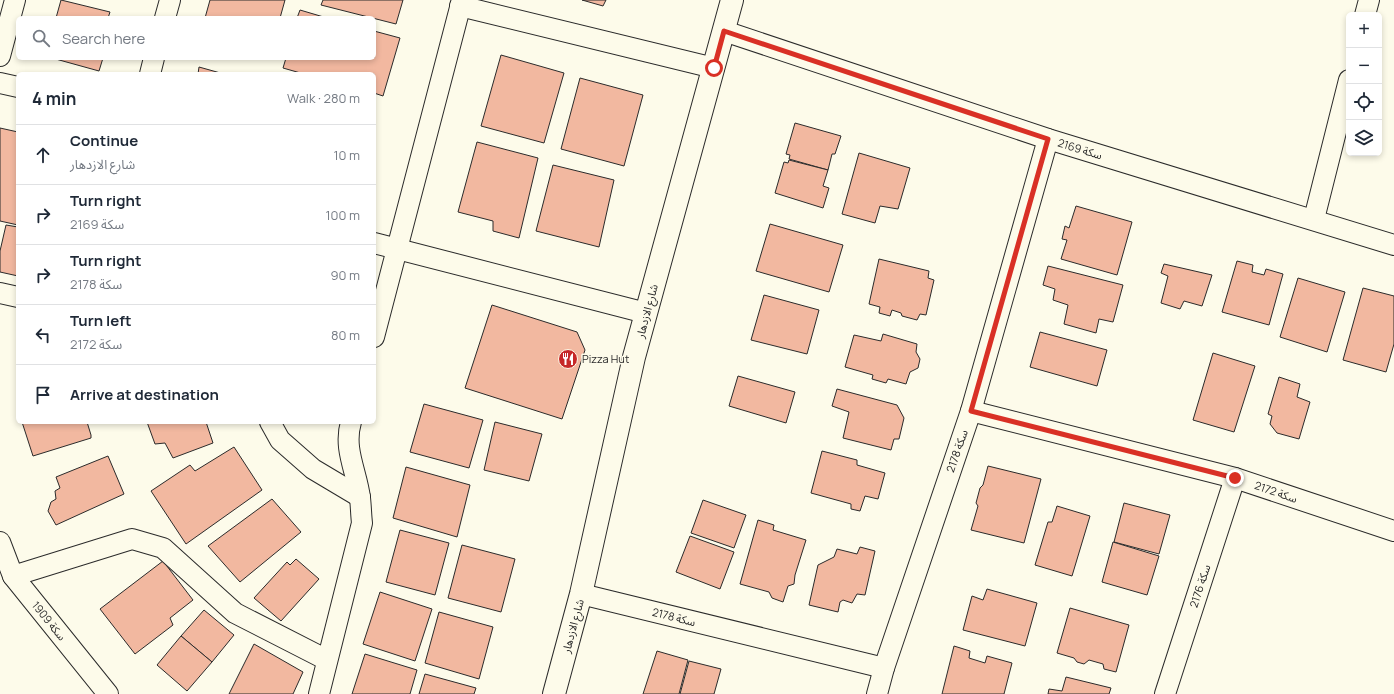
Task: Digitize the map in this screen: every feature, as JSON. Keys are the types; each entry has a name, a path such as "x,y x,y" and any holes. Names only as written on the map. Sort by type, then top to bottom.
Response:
{"street":[{"path":"0,56 15,0"},
{"path":"166,16 170,0"},
{"name":"شارع الازدهار","path":"554,694 581,594 634,357 732,0"},
{"path":"1367,12 1369,0"},
{"path":"376,330 461,3 714,68"},
{"name":"سكة 2169","path":"724,31 1048,139 1314,219 1394,245"},
{"path":"150,72 154,60"},
{"path":"0,84 16,87"},
{"path":"1314,219 1348,84"},
{"name":"سكة 2178","path":"877,694 884,668 971,411 1048,139"},
{"path":"376,244 646,313"},
{"path":"0,293 16,297"},
{"name":"سكة 2172","path":"971,411 1235,478 1394,531"},
{"path":"271,424 280,440 313,469 360,497"},
{"path":"319,694 362,523 360,497 351,466 349,444 350,424"},
{"name":"سكة 2176","path":"1165,694 1235,478"},
{"path":"13,576 132,539 163,548 235,613 327,660"},
{"name":"سكة 1909","path":"0,542 13,576 108,694"},
{"name":"سكة 2178","path":"581,594 884,668"}],"building":[{"path":"61,0 110,12 109,16 57,16"},
{"path":"210,0 285,0 281,16 206,16"},
{"path":"323,0 403,0 396,24 376,19 376,16 364,16 321,5"},
{"path":"582,0 606,0 603,6"},
{"path":"300,10 320,16 298,16"},
{"path":"376,32 400,38 383,96 376,94 376,72 297,72 283,68 285,60 376,60"},
{"path":"501,55 564,73 544,143 481,126"},
{"path":"59,60 102,60 99,71"},
{"path":"199,67 217,72 198,72"},
{"path":"580,78 643,95 624,166 561,149"},
{"path":"795,123 841,136 835,154 832,154 828,170 789,159 790,155 786,154"},
{"path":"0,128 16,132 16,225 0,221"},
{"path":"477,142 538,158 519,238 493,231 493,221 458,212"},
{"path":"859,153 910,168 898,209 880,206 875,223 842,214"},
{"path":"789,160 828,170 823,186 829,188 823,208 775,193 784,162 788,163"},
{"path":"553,165 614,180 599,247 536,231"},
{"path":"1076,206 1132,222 1117,275 1061,259 1067,240 1062,239 1065,226 1069,228"},
{"path":"770,224 843,245 829,292 756,271"},
{"path":"6,225 16,227 16,276 0,272 0,251"},
{"path":"879,259 929,271 928,278 934,280 926,315 920,314 917,320 902,316 901,313 892,310 890,316 879,313 880,307 869,304"},
{"path":"1237,261 1253,265 1252,272 1264,275 1266,269 1283,274 1269,325 1222,312"},
{"path":"1164,264 1212,275 1202,306 1184,301 1180,309 1161,303 1168,276 1161,273"},
{"path":"1048,266 1123,285 1113,322 1099,319 1096,333 1064,324 1068,305 1053,300 1055,289 1043,285"},
{"path":"1298,278 1345,292 1327,352 1280,337"},
{"path":"1363,288 1394,296 1394,344 1386,372 1343,360"},
{"path":"764,295 819,310 807,354 751,340"},
{"path":"492,305 577,332 585,350 562,419 465,388"},
{"path":"1040,332 1107,350 1097,386 1030,367"},
{"path":"883,334 917,344 916,352 920,359 918,368 910,372 906,384 888,379 886,383 872,379 873,375 845,367 854,335 881,341"},
{"path":"1213,353 1255,366 1234,432 1193,420"},
{"path":"738,376 795,392 786,423 729,406"},
{"path":"1279,377 1300,384 1297,397 1310,402 1299,439 1277,433 1270,424 1272,416 1268,414"},
{"path":"837,389 897,405 904,418 899,439 894,439 891,450 843,438 849,412 832,406"},
{"path":"424,404 483,420 469,468 410,452"},
{"path":"495,422 542,434 529,481 484,470"},
{"path":"23,424 88,424 91,438 33,456"},
{"path":"148,424 207,424 213,443 173,458 165,443 155,444"},
{"path":"234,447 262,490 186,544 151,491 190,465 195,471"},
{"path":"822,451 857,460 857,465 885,473 878,499 865,496 860,511 851,509 851,504 811,493"},
{"path":"108,456 124,494 56,525 48,511 51,502 56,499 55,491 60,488 56,477"},
{"path":"988,466 1041,479 1024,543 971,530 978,506 976,503"},
{"path":"406,467 470,485 457,537 393,518"},
{"path":"272,499 301,532 240,582 208,546"},
{"path":"703,500 746,515 734,548 691,533"},
{"path":"1124,503 1170,515 1159,554 1114,542"},
{"path":"1057,506 1090,516 1072,576 1035,565 1048,522 1052,522"},
{"path":"758,520 774,525 773,530 806,540 795,575 794,584 788,586 783,602 772,598 769,592 740,584"},
{"path":"400,530 449,543 435,595 386,582"},
{"path":"690,536 734,552 720,589 676,572"},
{"path":"1113,542 1159,556 1147,595 1102,582"},
{"path":"462,545 515,559 501,612 448,598"},
{"path":"860,547 875,551 865,595 857,594 852,603 843,600 840,602 838,612 809,605 818,565 834,557 837,549 857,554"},
{"path":"296,559 319,579 281,621 254,598 287,562 290,565"},
{"path":"163,561 193,600 170,618 173,625 135,654 100,609"},
{"path":"987,589 1037,603 1025,646 963,630 972,596 983,600"},
{"path":"380,592 432,609 415,661 363,644"},
{"path":"1070,608 1129,625 1116,672 1104,669 1103,664 1089,660 1084,664 1077,662 1074,658 1057,653"},
{"path":"204,610 234,635 212,662 181,636"},
{"path":"439,612 493,627 479,679 425,663"},
{"path":"181,636 212,662 187,691 157,665"},
{"path":"254,644 303,672 293,694 229,694"},
{"path":"954,646 970,651 969,658 985,663 987,656 1012,663 1004,694 942,694"},
{"path":"657,651 688,660 679,694 643,694"},
{"path":"365,654 417,670 410,694 352,694"},
{"path":"689,661 721,669 714,694 680,694"},
{"path":"425,674 476,688 474,694 419,694"},
{"path":"1066,677 1111,688 1109,694 1048,694 1049,689 1062,691"}],"place":[{"name":"Pizza Hut","path":"568,359"}],"route":[{"path":"714,68 724,31 1048,139 971,411 1235,478"}]}
